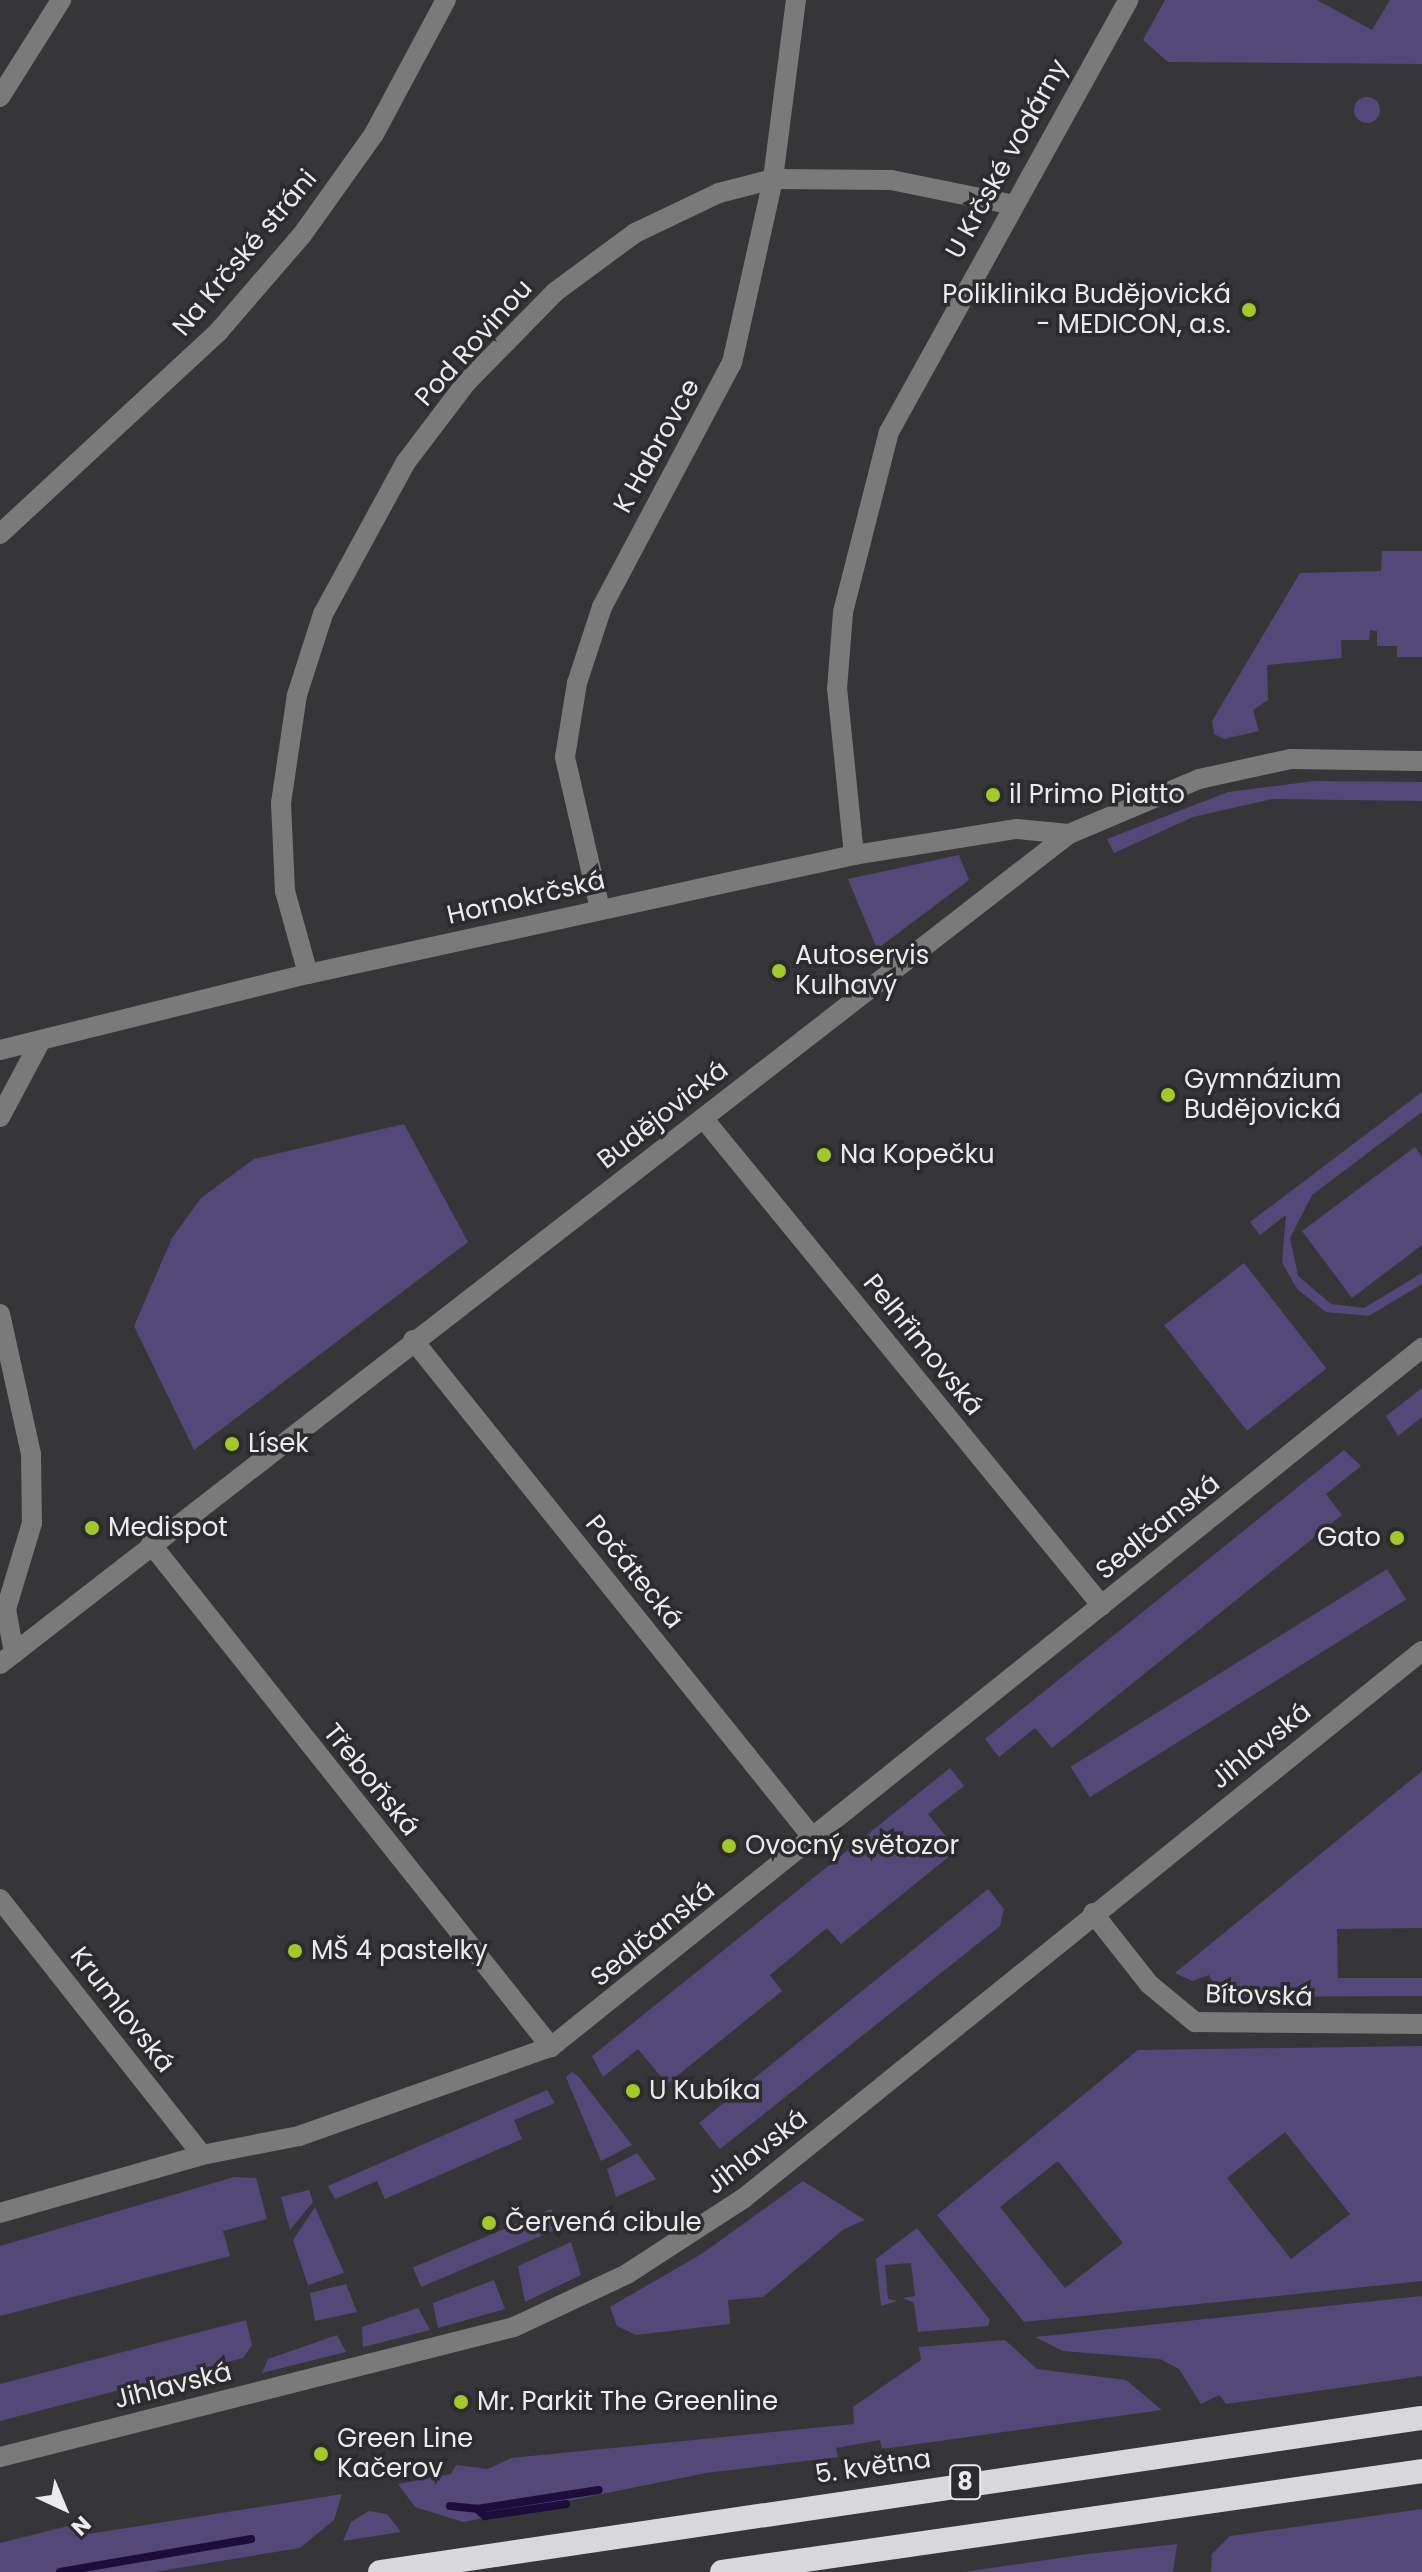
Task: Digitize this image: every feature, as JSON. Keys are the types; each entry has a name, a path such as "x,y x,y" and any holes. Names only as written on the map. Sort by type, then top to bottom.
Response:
{"highway":[{"name":"5. května","path":"380,2572 1422,2418"},
{"name":"8","path":"722,2572 1422,2471"},
{"path":"1300,2489 1422,2489"}],"street":[{"path":"0,97 61,0"},
{"name":"Na Krčské stráni","path":"0,534 219,331 302,235 374,134 446,0"},
{"name":"K Habrovce","path":"600,909 565,757 577,683 602,607 732,363 773,179 796,0"},
{"name":"U Krčské vodárny","path":"854,855 837,689 859,542 889,432 1009,204 1128,0"},
{"name":"Pod Rovinou","path":"308,974 285,891 281,803 297,695 323,614 406,462 466,383 555,292 635,233 719,193 773,179 891,180 1009,204"},
{"name":"Budějovická","path":"7,1658 1069,834 1199,779 1291,759 1422,761"},
{"name":"Hornokrčská","path":"0,1050 39,1044 308,974 854,855 1017,829 1069,834"},
{"path":"0,1117 39,1044"},
{"name":"Pelhřimovská","path":"703,1118 1102,1606"},
{"path":"0,1314 31,1454 32,1523 6,1609 7,1658"},
{"name":"Počátecká","path":"413,1340 813,1838"},
{"name":"Sedlčanská","path":"0,2212 202,2155 299,2136 551,2047 1422,1348"},
{"name":"Třeboňská","path":"151,1544 551,2047"},
{"name":"Jihlavská","path":"0,2457 514,2327 627,2274 744,2198 1093,1913 1422,1651"},
{"name":"Krumlovská","path":"0,1899 202,2155"},
{"name":"Bítovská","path":"1093,1913 1149,1984 1195,2022 1422,2024"}],"shaded area":[{"path":"1165,0 1317,0 1372,30 1390,0 1422,0 1422,64 1168,62 1143,40"},
{"path":"1367,97 1376,101 1380,110 1376,119 1367,123 1358,119 1354,110 1358,101"},
{"path":"1382,551 1422,551 1422,657 1397,657 1397,646 1377,646 1377,631 1370,630 1369,640 1341,640 1342,658 1267,665 1268,700 1253,710 1259,731 1224,739 1214,734 1212,721 1300,573 1381,571"},
{"path":"1314,781 1422,782 1422,801 1272,799 1193,817 1114,853 1107,839 1228,792"},
{"path":"959,855 969,880 877,949 848,879"},
{"path":"1422,1092 1422,1112 1312,1195 1290,1238 1298,1276 1331,1304 1364,1308 1422,1273 1422,1284 1369,1316 1326,1312 1297,1289 1282,1262 1286,1215 1260,1235 1250,1222"},
{"path":"404,1124 468,1242 194,1450 134,1326 172,1238 201,1198 254,1159"},
{"path":"1415,1147 1422,1157 1422,1245 1352,1298 1302,1231"},
{"path":"1244,1263 1326,1369 1247,1431 1164,1325"},
{"path":"1422,1388 1422,1417 1398,1436 1386,1416"},
{"path":"1344,1450 1361,1466 1326,1494 1342,1515 1052,1748 1035,1728 999,1757 985,1739"},
{"path":"1387,1569 1406,1600 1090,1797 1071,1767"},
{"path":"950,1768 964,1786 928,1814 957,1850 841,1944 827,1928 770,1975 782,1991 667,2084 638,2049 603,2077 592,2056"},
{"path":"1422,1771 1422,1928 1337,1929 1338,1978 1422,1978 1422,1996 1222,1997 1209,1975 1192,1981 1175,1973"},
{"path":"988,1889 1004,1909 1000,1926 720,2149 699,2123"},
{"path":"1422,2046 1422,2281 1024,2322 937,2215 1138,2050","holes":["1285,2132 1350,2214 1291,2259 1227,2178","1058,2161 1123,2243 1065,2288 1000,2207"]},
{"path":"572,2072 632,2145 601,2161 566,2077"},
{"path":"547,2090 555,2103 514,2120 522,2139 385,2199 377,2181 335,2199 328,2186"},
{"path":"637,2153 656,2179 616,2197 607,2169"},
{"path":"234,2177 256,2178 267,2219 223,2231 230,2256 0,2316 0,2246"},
{"path":"803,2181 865,2220 844,2229 763,2297 728,2300 730,2324 636,2335 617,2326 610,2307 703,2253"},
{"path":"309,2190 313,2202 290,2230 281,2197"},
{"path":"315,2207 344,2273 308,2285 293,2240"},
{"path":"551,2209 559,2228 421,2287 413,2268"},
{"path":"917,2228 990,2320 988,2326 918,2332 914,2303 903,2298 915,2296 911,2263 885,2265 888,2299 897,2301 881,2306 876,2259"},
{"path":"571,2242 581,2275 525,2302 518,2266"},
{"path":"494,2280 505,2309 438,2328 433,2303"},
{"path":"346,2284 357,2312 315,2321 310,2293"},
{"path":"1422,2296 1422,2376 1226,2404 1219,2395 1201,2404 1179,2369 1160,2359 1063,2351 1035,2337"},
{"path":"418,2308 430,2330 363,2347 362,2327"},
{"path":"246,2320 252,2345 243,2358 0,2421 0,2384"},
{"path":"337,2335 346,2352 262,2373 268,2359"},
{"path":"1005,2340 1037,2369 1126,2380 1162,2410 882,2449 880,2440 836,2448 838,2457 706,2473 463,2522 415,2507 398,2484 451,2474 456,2465 488,2469 511,2458 854,2424 853,2407 921,2360 919,2347"},
{"path":"342,2494 334,2520 300,2548 154,2572 0,2572 0,2543 72,2525 76,2536"},
{"path":"1422,2509 1422,2572 1211,2572 1212,2554 1230,2536"},
{"path":"369,2511 387,2514 401,2532 343,2541 351,2522"},
{"path":"1177,2544 1173,2572 964,2572 1080,2555"}],"waterway":[{"path":"450,2506 477,2509 599,2490"},
{"path":"477,2509 485,2516 566,2504"},
{"path":"60,2572 251,2539"}],"place":[{"name":"Poliklinika Budějovická - MEDICON, a.s.","path":"1249,310"},
{"name":"il Primo Piatto","path":"993,795"},
{"name":"Autoservis Kulhavý","path":"779,971"},
{"name":"Gymnázium Budějovická","path":"1168,1095"},
{"name":"Na Kopečku","path":"824,1155"},
{"name":"Lísek","path":"232,1444"},
{"name":"Medispot","path":"92,1528"},
{"name":"Gato","path":"1397,1538"},
{"name":"Ovocný světozor","path":"729,1846"},
{"name":"MŠ 4 pastelky","path":"295,1951"},
{"name":"U Kubíka","path":"633,2091"},
{"name":"Červená cibule","path":"489,2223"},
{"name":"Mr. Parkit The Greenline","path":"461,2402"},
{"name":"Green Line Kačerov","path":"321,2454"}]}
